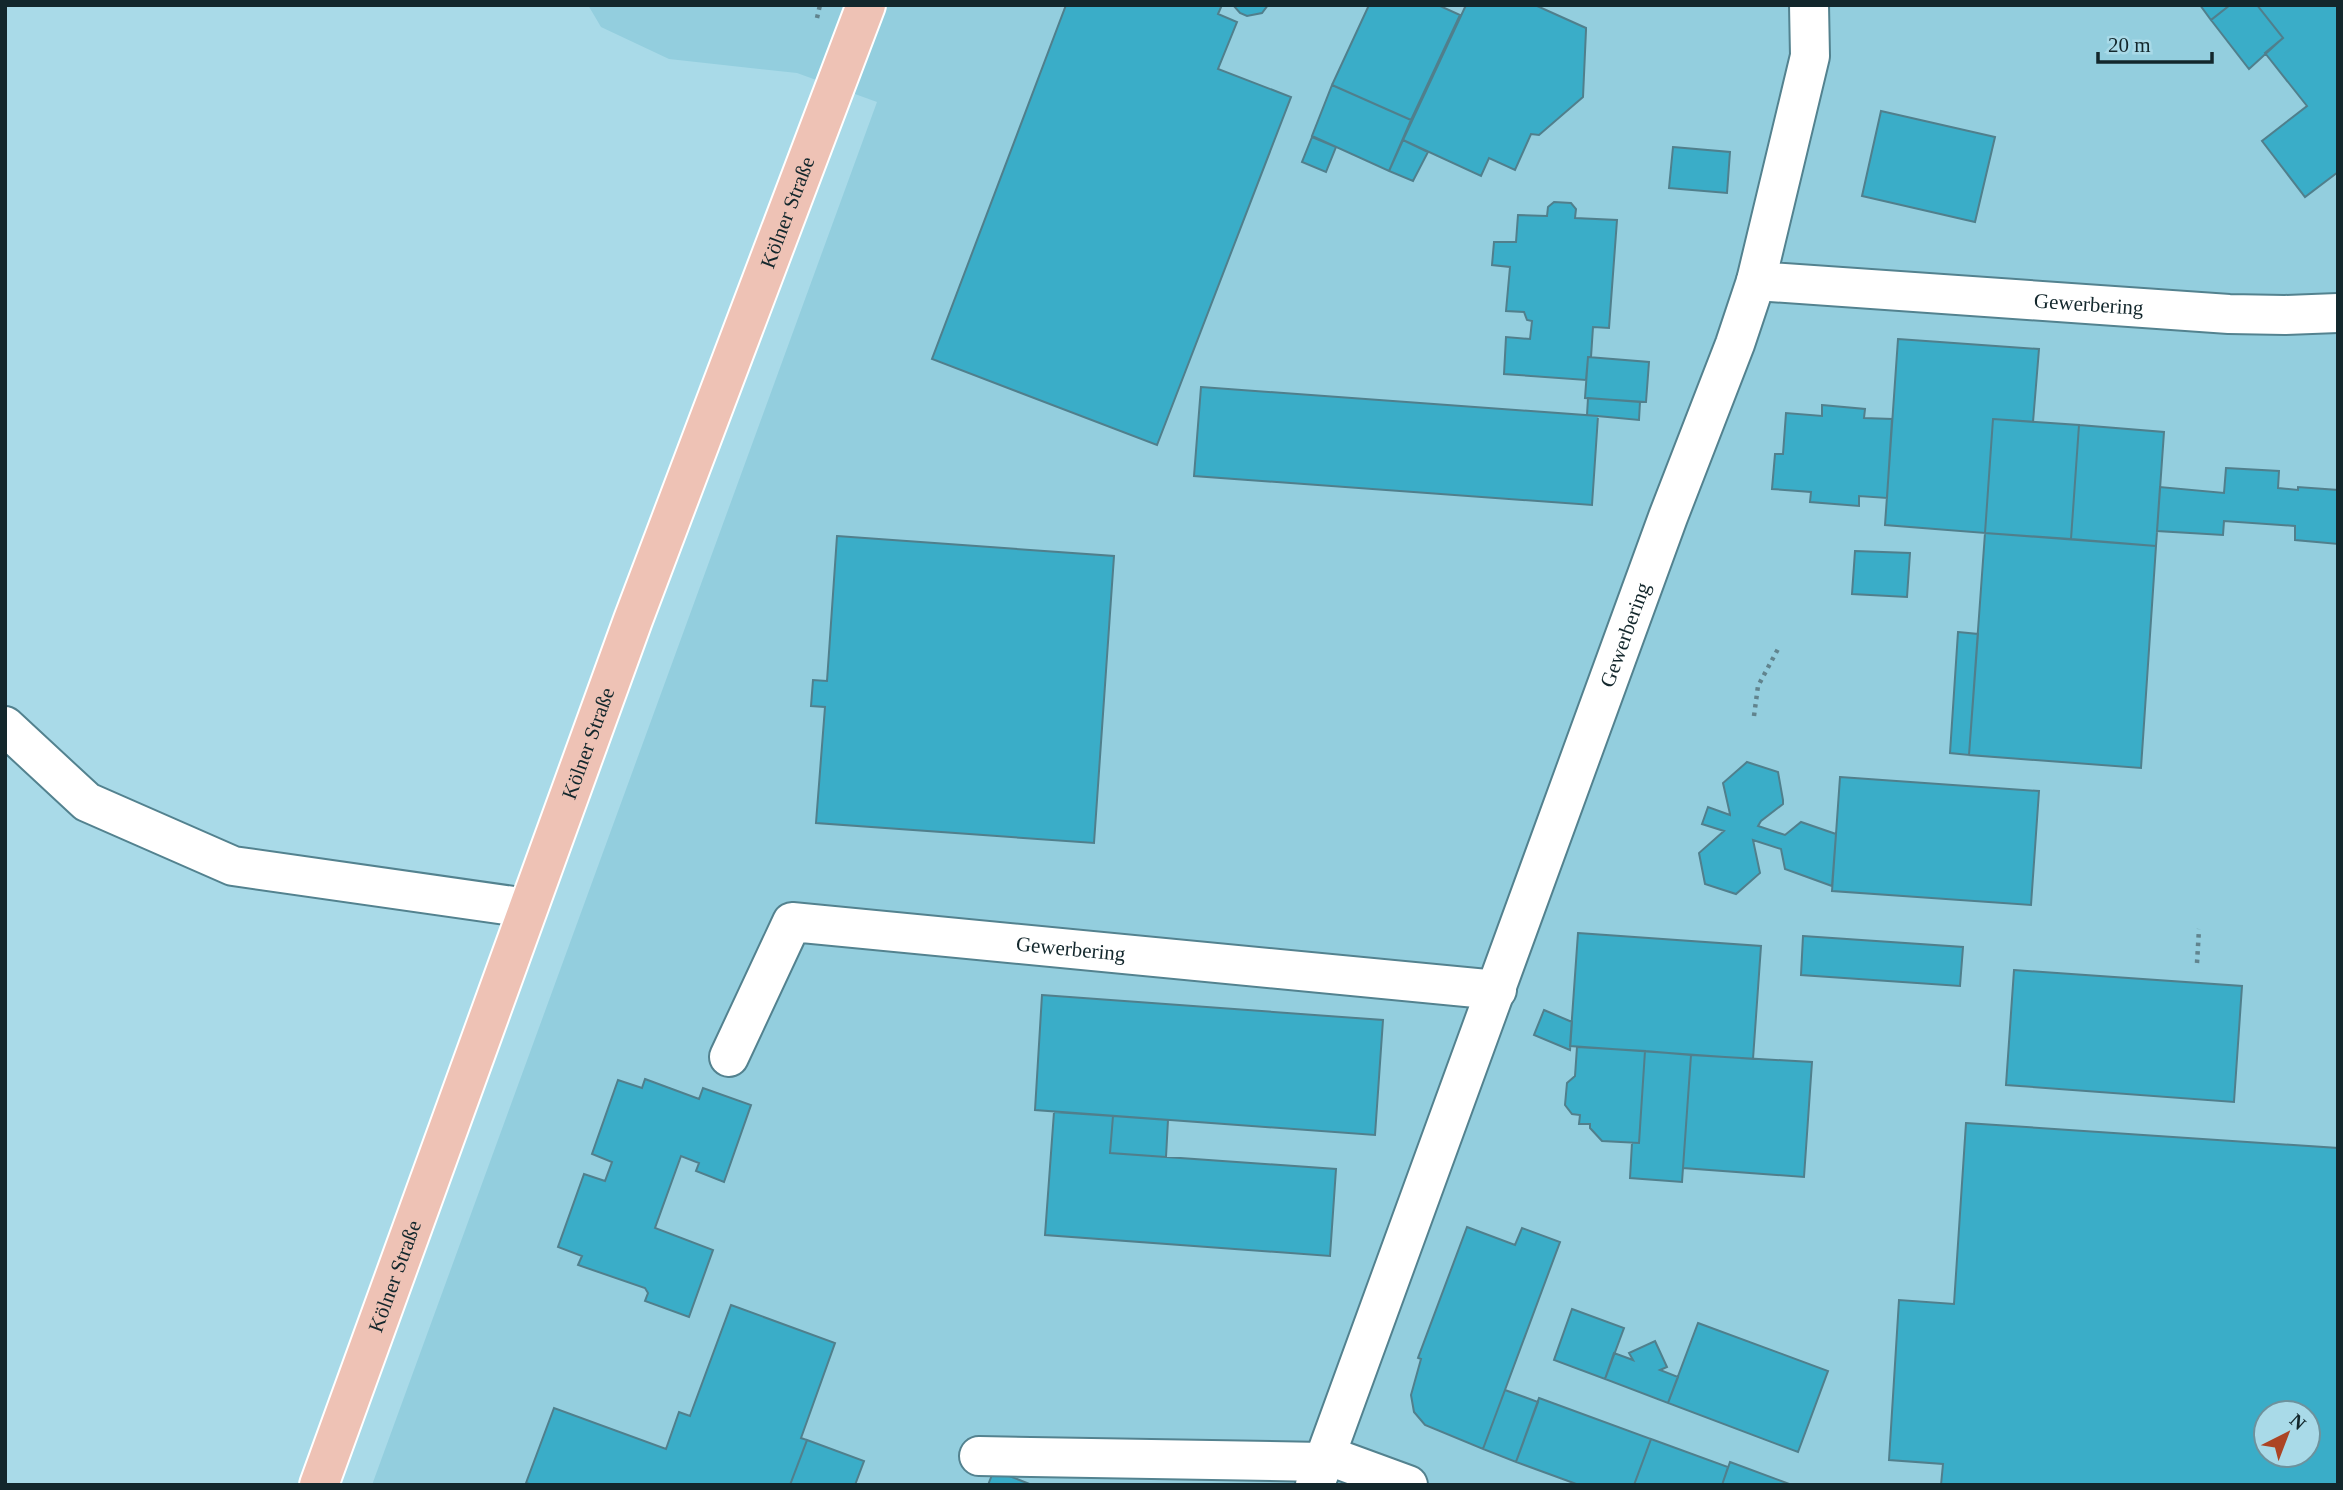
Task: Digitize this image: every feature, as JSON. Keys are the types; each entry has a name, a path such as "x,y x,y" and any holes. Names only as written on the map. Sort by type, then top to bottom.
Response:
{"main road":[{"name":"Kölner Straße","path":"319,1485 527,908 866,5"}],"street":[{"name":"Gewerbering","path":"1321,1467 1664,529 1735,344 1756,281 1810,56 1809,5"},
{"name":"Gewerbering","path":"1756,281 2230,314 2338,313"},
{"path":"5,726 87,802 233,866 527,908"},
{"name":"Gewerbering","path":"729,1057 792,922 1497,990"},
{"path":"979,1456 1321,1467 1408,1485"}],"path":[{"path":"1754,716 1758,686 1779,649"},
{"path":"2197,962 2199,929"}],"shaded area":[{"path":"588,5 2338,5 2338,1485 372,1485 877,102 797,73 669,59 601,27"}],"building":[{"path":"1066,5 1222,5 1218,14 1237,22 1218,69 1291,97 1157,445 932,359"},
{"path":"1233,5 1268,5 1262,13 1247,16"},
{"path":"1369,5 1438,5 1460,15 1411,120 1332,85"},
{"path":"1466,5 1535,5 1586,28 1583,97 1539,135 1531,134 1515,170 1489,158 1481,176 1403,140"},
{"path":"2200,5 2230,5 2211,20"},
{"path":"2230,5 2257,5 2283,38 2249,69 2211,20"},
{"path":"2257,5 2338,5 2338,172 2305,197 2262,141 2307,106 2265,53 2283,38"},
{"path":"1332,85 1411,120 1389,171 1312,136"},
{"path":"1881,111 1995,137 1975,222 1862,196"},
{"path":"1312,137 1336,147 1326,172 1302,162"},
{"path":"1403,140 1428,152 1413,181 1389,171"},
{"path":"1673,147 1730,152 1727,193 1669,188"},
{"path":"1554,202 1571,203 1576,209 1575,218 1617,220 1609,328 1593,327 1586,380 1504,374 1506,337 1530,339 1532,321 1527,320 1524,312 1506,311 1510,267 1492,265 1494,242 1516,242 1518,215 1547,216 1548,207"},
{"path":"1898,339 2039,349 2033,422 1993,419 1985,533 1885,525"},
{"path":"1588,357 1649,362 1646,402 1585,398"},
{"path":"1201,387 1598,416 1592,505 1194,476"},
{"path":"1588,398 1640,402 1639,420 1587,415"},
{"path":"1822,405 1865,409 1864,418 1892,419 1887,498 1859,496 1859,506 1810,502 1811,492 1772,489 1775,454 1783,454 1786,413 1822,416"},
{"path":"1993,419 2079,425 2071,539 1985,533"},
{"path":"2079,425 2164,432 2156,546 2071,539"},
{"path":"2226,468 2279,471 2278,488 2338,490 2338,544 2295,540 2295,526 2224,521 2223,535 2157,531 2160,487 2224,493"},
{"path":"1985,533 2156,546 2141,768 1969,755"},
{"path":"837,536 1114,556 1094,843 816,823 825,707 811,706 813,680 827,681"},
{"path":"1855,551 1910,553 1907,597 1852,594"},
{"path":"1958,632 1978,634 1969,755 1950,753"},
{"path":"1747,762 1778,772 1783,800 1783,804 1758,826 1785,835 1801,822 1836,834 1832,886 1785,869 1781,849 1753,840 1760,873 1736,894 1705,884 1699,853 1724,831 1702,824 1708,807 1730,815 1723,783"},
{"path":"1840,777 2039,791 2031,905 1832,891"},
{"path":"1578,933 1761,946 1753,1059 1570,1046"},
{"path":"1803,936 1963,947 1960,986 1801,975"},
{"path":"2014,970 2242,986 2234,1102 2006,1085"},
{"path":"1042,995 1383,1020 1375,1135 1035,1110"},
{"path":"1544,1010 1572,1022 1570,1050 1534,1035"},
{"path":"1577,1047 1645,1051 1639,1143 1602,1141 1590,1128 1590,1124 1579,1124 1580,1115 1572,1114 1565,1105 1567,1083 1575,1076"},
{"path":"1645,1051 1691,1055 1682,1182 1630,1178 1632,1143 1639,1143"},
{"path":"1691,1055 1812,1062 1804,1177 1683,1168"},
{"path":"645,1079 699,1099 703,1088 751,1105 724,1182 696,1171 699,1163 681,1156 655,1228 713,1250 689,1317 645,1301 648,1293 645,1288 578,1265 582,1256 558,1247 584,1174 605,1181 612,1162 592,1154 618,1080 642,1088"},
{"path":"1054,1112 1113,1116 1110,1153 1336,1169 1330,1256 1045,1235"},
{"path":"1113,1116 1168,1120 1166,1157 1110,1153"},
{"path":"1966,1123 2338,1148 2338,1485 1941,1485 1943,1464 1889,1460 1899,1300 1954,1304"},
{"path":"1467,1227 1515,1245 1522,1228 1560,1242 1483,1449 1425,1425 1414,1412 1411,1395 1421,1359 1418,1358"},
{"path":"731,1305 835,1343 801,1438 807,1440 790,1485 526,1483 554,1408 666,1449 679,1412 690,1416"},
{"path":"1572,1309 1624,1328 1605,1379 1554,1360"},
{"path":"1698,1323 1828,1371 1798,1452 1668,1403"},
{"path":"1655,1341 1667,1367 1660,1370 1678,1377 1668,1403 1605,1379 1614,1353 1633,1360 1629,1353"},
{"path":"1505,1390 1538,1402 1516,1462 1483,1449"},
{"path":"1539,1398 1651,1439 1634,1485 1579,1485 1516,1462"},
{"path":"1651,1439 1728,1467 1722,1485 1634,1485"},
{"path":"807,1440 864,1461 855,1485 790,1485"},
{"path":"1730,1462 1792,1485 1722,1485"},
{"path":"994,1470 1032,1485 988,1485"}]}
